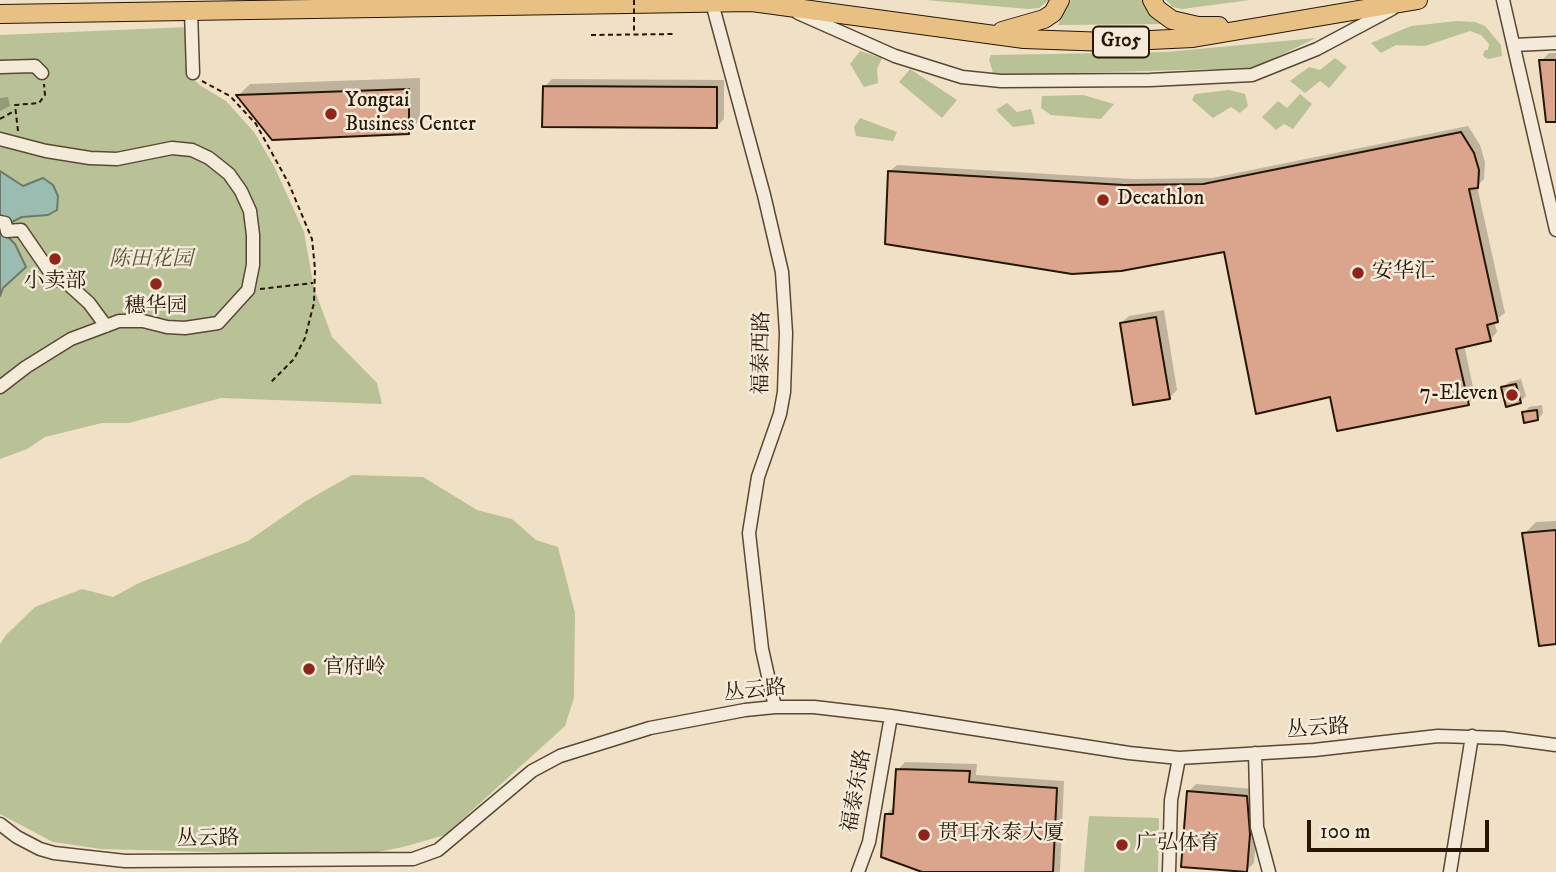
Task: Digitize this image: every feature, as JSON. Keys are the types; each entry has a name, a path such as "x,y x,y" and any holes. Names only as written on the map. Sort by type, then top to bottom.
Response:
{"highway":[{"path":"988,34 1034,23 1053,13 1060,0"},
{"path":"1152,0 1164,16 1181,23 1254,28"},
{"name":"G105","path":"0,14 712,2 779,5 1055,42 1193,38 1411,1"}],"street":[{"path":"1503,0 1556,230"},
{"path":"779,5 895,56 962,77 1001,81 1207,79 1252,75 1317,49 1411,1"},
{"name":"福泰西路","path":"712,2 782,272 786,333 784,392 780,414 758,477 749,533 762,649 775,707"},
{"path":"191,11 193,73"},
{"path":"1514,45 1556,43"},
{"path":"0,67 35,66 42,73"},
{"path":"0,139 46,151 90,158 117,159 172,148 192,150 209,158 235,182 250,211 253,235 253,265 248,290 218,323 185,328 143,321 119,321 71,339 26,366 0,387"},
{"path":"0,222 5,223 7,231 21,230 54,278 68,284 89,303 106,326"},
{"name":"丛云路","path":"0,824 40,849 74,856 125,861 261,865 413,859 438,850 532,771 560,756 650,728 745,709 775,707 814,707 891,716 1129,753 1179,758 1314,750 1438,736 1472,736 1556,745"},
{"name":"福泰东路","path":"858,872 869,842 891,716"},
{"path":"1450,872 1472,736"},
{"path":"1255,753 1256,827 1269,872"},
{"path":"1169,872 1171,800 1179,758"}],"path":[{"path":"634,0 635,34"},
{"path":"591,35 676,34"},
{"path":"19,144 15,105 39,103 45,95 42,73"},
{"path":"193,73 230,96 242,107 272,149 312,239 314,303 305,338 294,359 271,382"},
{"path":"0,119 15,110"},
{"path":"248,290 315,283"}],"green space":[{"path":"925,0 1049,0 1039,8 1028,9"},
{"path":"1071,0 1147,0 1164,24 1058,25"},
{"path":"1166,0 1250,0 1182,9 1173,7"},
{"path":"1457,21 1475,22 1485,26 1501,45 1502,56 1488,59 1484,57 1489,44 1481,35 1470,31 1425,46 1396,45 1381,53 1371,43 1411,26"},
{"name":"陈田花园","path":"188,27 191,77 226,101 254,132 274,166 304,232 314,288 332,337 377,383 382,404 221,398 129,423 102,423 45,437 27,449 0,459 0,35"},
{"path":"1316,38 1254,68 1001,75 993,73 989,59 991,55 1166,52"},
{"path":"860,51 882,58 877,69 878,83 864,87 850,64"},
{"path":"1335,58 1347,67 1329,88 1320,81 1305,93 1290,81 1309,67 1320,70"},
{"path":"910,69 957,100 942,118 899,82"},
{"path":"1229,90 1245,94 1248,106 1240,113 1231,107 1213,118 1192,100 1195,94"},
{"path":"1300,94 1312,104 1293,129 1284,124 1276,130 1262,117 1278,101 1287,108"},
{"path":"1083,95 1114,104 1101,119 1051,115 1041,108 1042,96"},
{"path":"1007,103 1017,112 1031,109 1035,124 1013,127 996,110"},
{"path":"860,118 897,132 893,141 856,136 854,127"},
{"path":"352,475 423,477 477,510 512,519 536,540 558,547 575,613 574,698 565,726 445,835 358,856 101,849 53,842 0,814 0,644 35,607 82,589 113,597 141,582 248,541 306,501"},
{"name":"广弘体育","path":"1089,816 1159,818 1158,872 1084,872"}],"water":[{"path":"0,171 23,186 43,178 53,185 58,196 57,210 48,215 22,217 5,229 26,267 3,288 0,296"}],"building":[{"path":"1539,60 1556,60 1556,122 1546,122"},
{"path":"543,86 717,87 717,128 542,127"},
{"name":"Yongtai Business Center","path":"409,89 409,134 272,140 236,95"},
{"name":"安华汇","path":"1461,132 1474,153 1479,170 1478,188 1469,189 1498,322 1487,325 1491,341 1456,349 1469,405 1337,431 1330,397 1256,414 1224,252 1121,271 1072,274 885,244 888,171 1124,185 1203,184"},
{"path":"1156,317 1170,399 1133,405 1120,323"},
{"path":"1516,384 1521,403 1506,407 1501,387"},
{"path":"1537,410 1538,420 1524,423 1522,412"},
{"path":"1556,530 1556,644 1539,646 1522,533"},
{"path":"896,769 970,771 969,782 1057,788 1053,872 922,872 881,857 885,814 893,814"},
{"path":"1187,791 1247,796 1250,834 1247,872 1181,867"}],"place":[{"name":"Yongtai Business Center","path":"331,114"},
{"name":"Decathlon","path":"1103,200"},
{"name":"小卖部","path":"55,259"},
{"name":"安华汇","path":"1358,273"},
{"name":"穗华园","path":"156,284"},
{"name":"7-Eleven","path":"1512,395"},
{"name":"官府岭","path":"309,669"},
{"name":"贯耳永泰大厦","path":"924,835"},
{"name":"广弘体育","path":"1122,845"}]}
